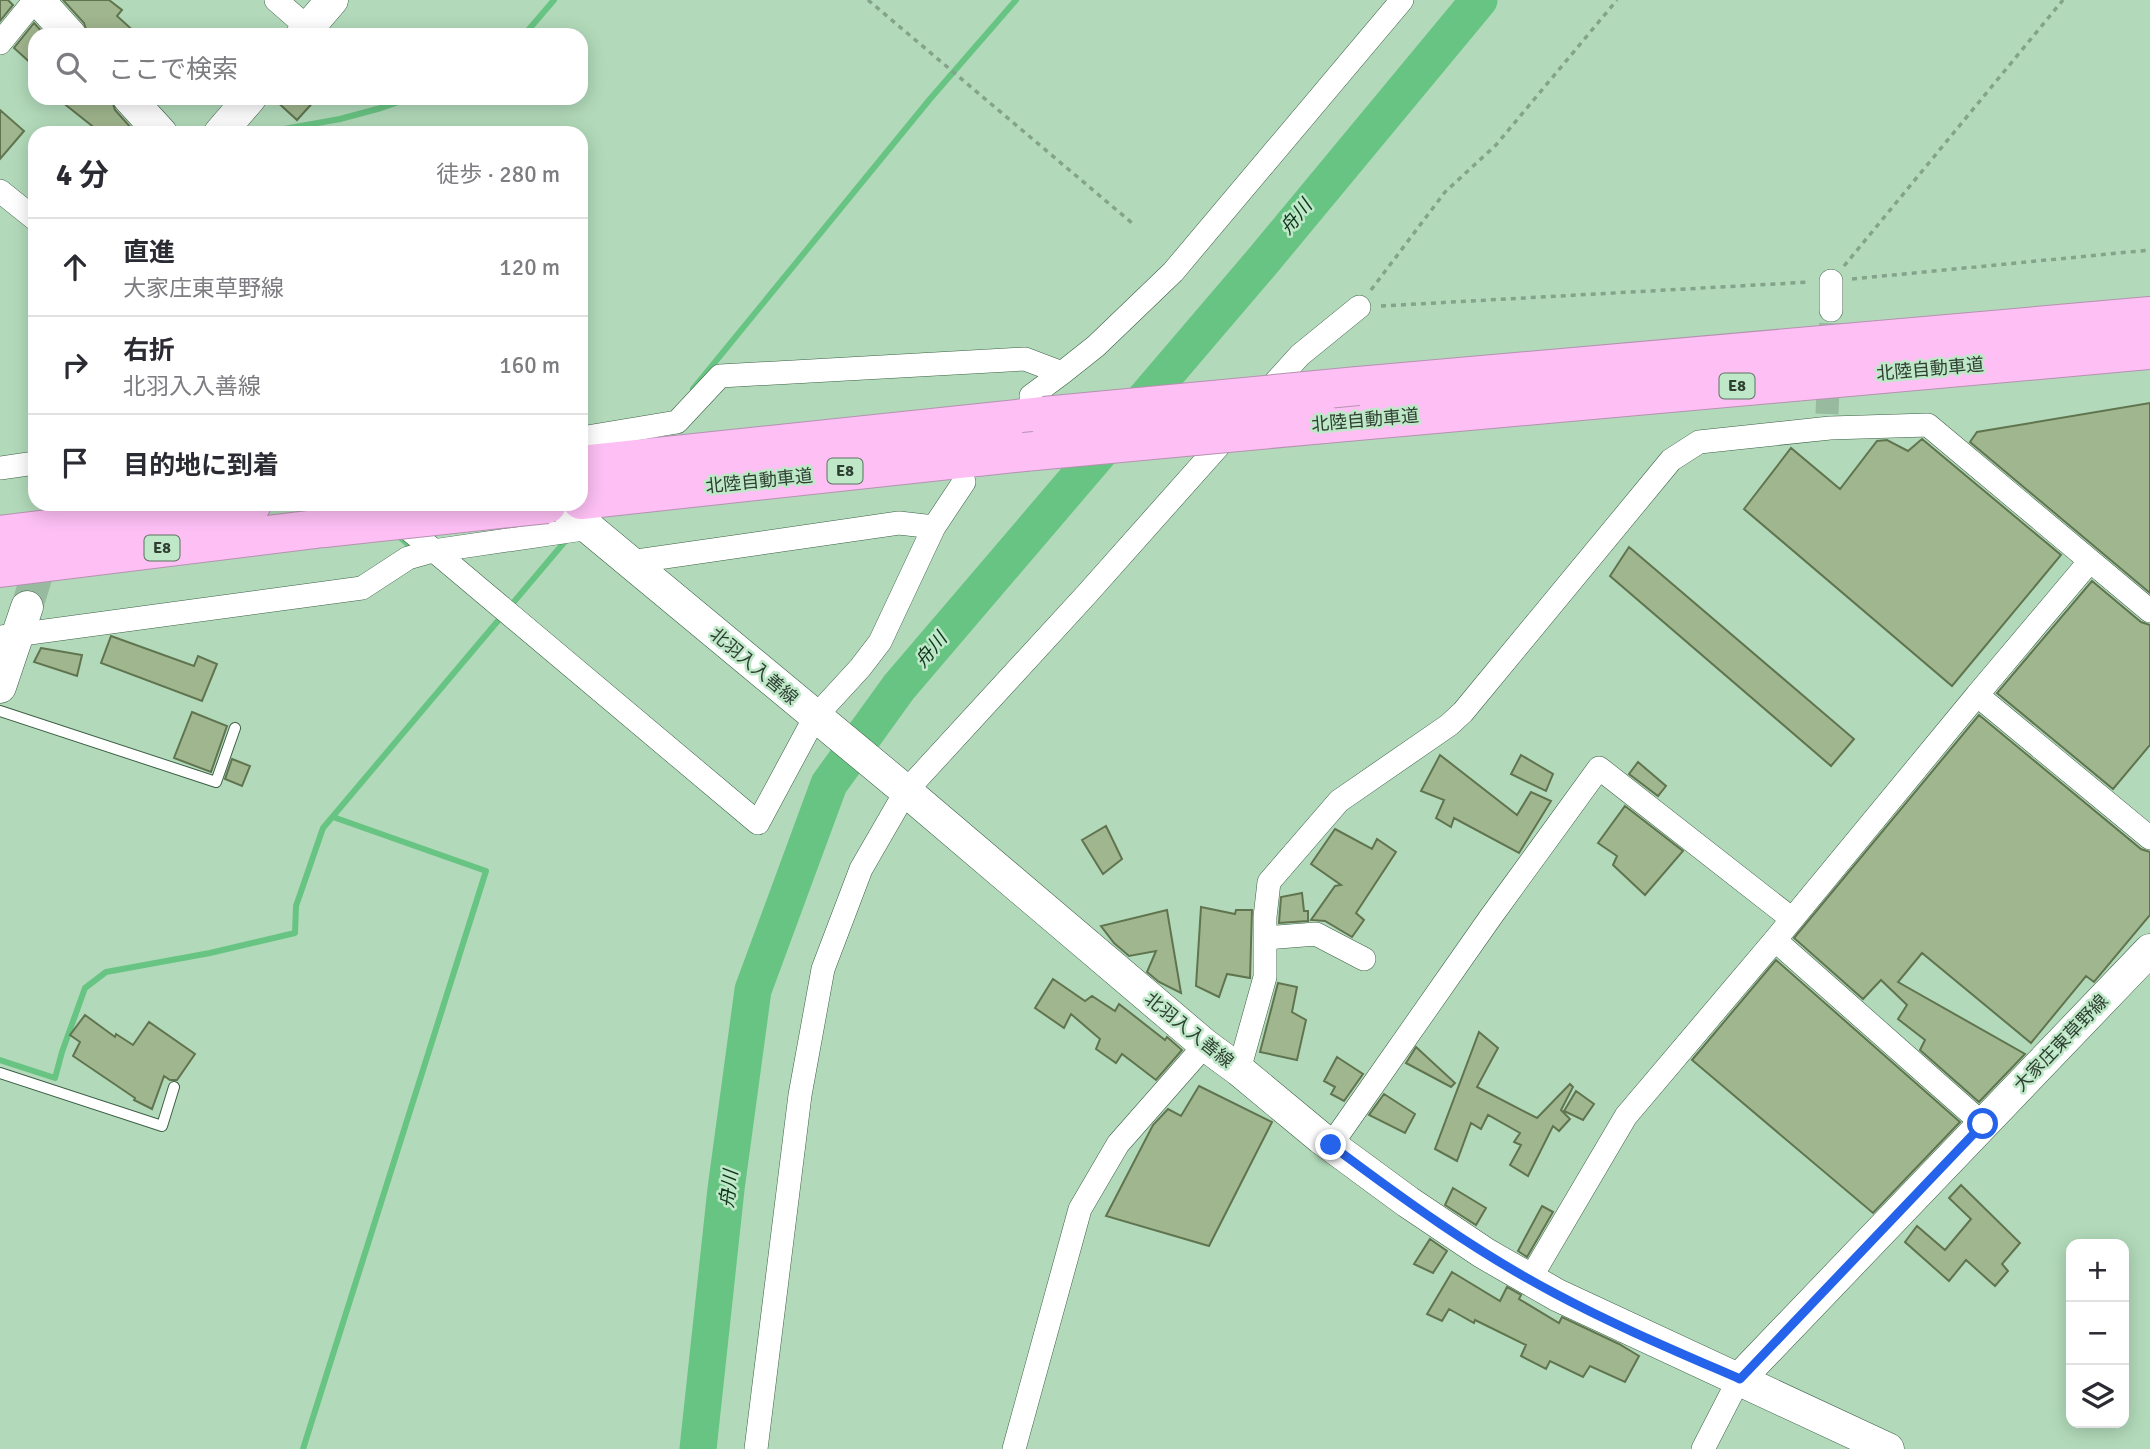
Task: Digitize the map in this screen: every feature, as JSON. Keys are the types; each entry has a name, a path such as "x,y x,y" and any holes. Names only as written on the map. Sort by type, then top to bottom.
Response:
{"highway":[{"name":"北陸自動車道","path":"588,464 1037,406 1358,386 2150,316"},
{"name":"北陸自動車道","path":"585,514 667,491 1024,452 2150,350"},
{"name":"E8","path":"0,535 195,511"},
{"name":"E8","path":"0,568 482,511"}],"main road":[{"path":"36,0 63,28"},
{"path":"308,28 332,0"},
{"path":"135,105 155,126"},
{"path":"226,126 244,105"},
{"name":"北羽入入善線","path":"585,514 629,562 906,791 1205,1045 1408,1202 1484,1253 1557,1295 1888,1449"},
{"path":"0,687 15,626"},
{"name":"大家庄東草野線","path":"1740,1379 2150,950"}],"street":[{"path":"0,43 36,0"},
{"path":"276,0 301,28"},
{"path":"1037,406 1062,373 1096,346 1173,272 1402,0"},
{"path":"0,191 28,213"},
{"path":"1831,281 1831,310"},
{"path":"756,1449 800,1095 823,969 861,869 906,791 1086,595 1300,355 1359,307"},
{"path":"588,437 677,422 719,376 1025,359 1062,373"},
{"path":"1239,1070 1265,977 1265,917 1269,883 1339,802 1449,725 1463,712 1671,460 1699,442 1829,421 1928,425 2150,611"},
{"path":"0,468 28,464"},
{"path":"387,511 758,823 820,720 880,642 934,527 964,482"},
{"path":"15,626 362,588 408,558 585,514"},
{"path":"629,562 898,523 934,527"},
{"path":"1530,1279 1626,1116 2090,561"},
{"path":"1977,695 2150,838"},
{"path":"1331,1145 1599,768 1792,919"},
{"path":"1265,938 1316,934 1364,959"},
{"path":"1775,940 1983,1124"},
{"path":"1014,1449 1080,1209 1118,1144 1205,1045"},
{"path":"1703,1449 1740,1379"}],"lane":[{"path":"0,711 216,782 235,728"},
{"path":"0,1073 162,1126 174,1087"}],"path":[{"path":"868,0 1132,223"},
{"path":"1359,307 1445,192 1496,145 1617,0"},
{"path":"1831,281 2063,0"},
{"path":"1359,307 1831,281 2150,250"}],"building":[{"path":"0,0 8,0 13,5 0,21"},
{"path":"63,0 109,0 122,10 117,16 130,28 86,28"},
{"path":"28,30 28,61 14,48"},
{"path":"66,105 113,105 129,126 92,126"},
{"path":"281,105 311,105 297,120"},
{"path":"0,110 24,131 0,159"},
{"path":"2150,403 2150,593 1970,442 1977,432"},
{"path":"1922,439 2061,555 1952,686 1744,509 1791,448 1840,489 1877,441 1887,440 1908,451"},
{"path":"1629,547 1854,739 1831,766 1610,576"},
{"path":"2092,581 2141,622 2150,625 2150,745 2113,789 1997,693"},
{"path":"111,636 194,666 198,656 217,664 202,701 101,663"},
{"path":"41,648 82,655 77,676 34,662"},
{"path":"192,712 227,726 211,772 174,758"},
{"path":"1979,715 2141,849 2150,852 2150,915 2094,982 2086,976 2031,1043 1922,953 1898,982 2025,1054 1979,1102 1920,1050 1925,1040 1898,1019 1907,1005 1881,980 1863,999 1794,938"},
{"path":"1440,755 1517,815 1531,792 1551,801 1519,853 1454,818 1451,827 1436,818 1444,800 1421,791"},
{"path":"1521,755 1553,774 1546,791 1511,774"},
{"path":"232,759 250,766 242,786 225,779"},
{"path":"1638,762 1666,786 1658,796 1629,774"},
{"path":"1625,806 1683,851 1645,895 1613,865 1617,856 1598,843"},
{"path":"1106,826 1122,859 1103,874 1082,840"},
{"path":"1335,829 1372,849 1377,839 1396,852 1356,913 1364,920 1352,937 1325,921 1311,920 1335,886 1341,885 1311,864"},
{"path":"1302,893 1308,921 1279,923 1281,897"},
{"path":"1201,907 1235,914 1236,910 1252,910 1250,978 1227,974 1219,997 1196,986"},
{"path":"1167,910 1181,993 1159,982 1147,972 1156,951 1129,956 1101,926"},
{"path":"1776,960 1960,1122 1873,1213 1692,1060"},
{"path":"1053,979 1085,1001 1092,996 1115,1011 1119,1004 1182,1050 1156,1080 1122,1054 1116,1063 1096,1049 1100,1039 1071,1014 1064,1028 1035,1008"},
{"path":"1278,983 1297,987 1292,1012 1306,1020 1297,1060 1260,1052"},
{"path":"85,1015 115,1037 116,1034 133,1045 149,1022 195,1054 177,1080 164,1076 152,1109 134,1100 135,1098 73,1056 80,1042 70,1035"},
{"path":"1479,1032 1498,1048 1477,1087 1537,1118 1570,1084 1573,1087 1561,1110 1570,1119 1559,1131 1553,1126 1528,1176 1510,1165 1521,1145 1514,1142 1520,1133 1488,1115 1481,1129 1471,1123 1457,1161 1435,1149"},
{"path":"1416,1047 1455,1083 1451,1087 1406,1063"},
{"path":"1337,1057 1363,1074 1344,1101 1331,1094 1335,1087 1324,1081"},
{"path":"1199,1086 1272,1122 1209,1246 1106,1216 1153,1125 1168,1109 1181,1116"},
{"path":"1576,1091 1594,1104 1583,1120 1564,1111"},
{"path":"1384,1094 1415,1114 1405,1133 1369,1115"},
{"path":"1961,1185 2020,1243 2002,1264 2008,1271 1995,1286 1966,1260 1949,1281 1905,1242 1917,1226 1945,1250 1971,1219 1949,1198"},
{"path":"1453,1188 1486,1208 1476,1225 1445,1205"},
{"path":"1542,1206 1553,1212 1527,1257 1518,1251"},
{"path":"1430,1239 1447,1251 1433,1273 1414,1264"},
{"path":"1452,1272 1500,1301 1507,1287 1521,1295 1519,1299 1559,1323 1562,1317 1639,1356 1625,1382 1590,1366 1583,1377 1550,1361 1546,1369 1521,1356 1526,1345 1475,1320 1474,1323 1449,1309 1442,1321 1427,1314"}],"waterway":[{"path":"530,28 554,0"},
{"path":"693,389 930,99 1016,0"},
{"name":"舟川","path":"698,1449 726,1189 753,990 829,784 899,687 1261,263 1479,0"},
{"path":"301,126 340,119 390,105"},
{"path":"397,535 416,551"},
{"path":"0,1060 55,1078 85,988 106,972 210,953 295,933 296,906 323,828 567,539"},
{"path":"303,1449 486,871 333,817"}],"tunnel":[{"path":"1827,414 1831,310"},
{"path":"27,607 57,511"}],"route":[{"path":"1331,1145 1408,1202 1484,1253 1557,1295 1740,1379 1983,1124"}]}
